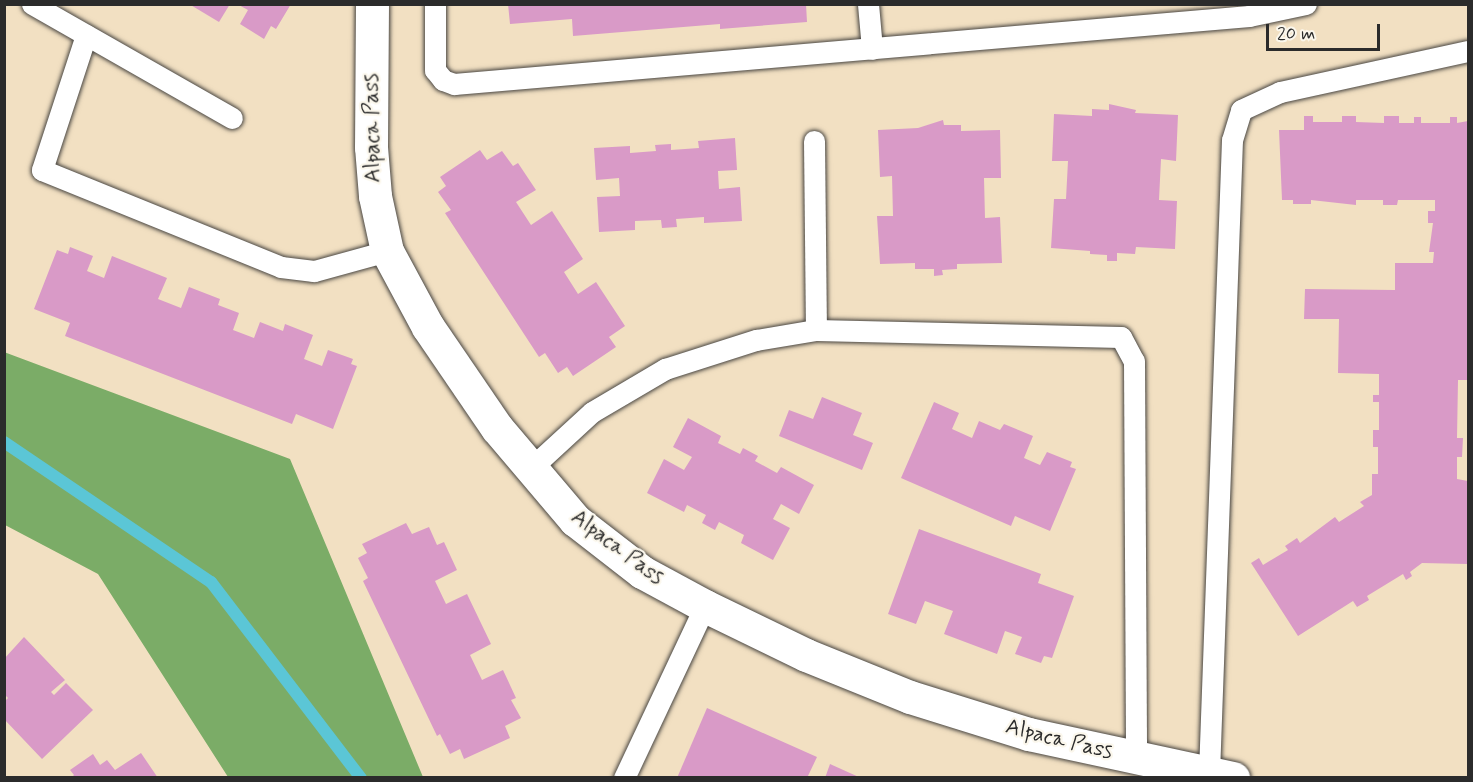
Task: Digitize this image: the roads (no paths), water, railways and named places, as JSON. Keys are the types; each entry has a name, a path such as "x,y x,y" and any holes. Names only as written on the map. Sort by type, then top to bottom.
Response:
{"street":[{"name":"Alpaca Pass","path":"372,4 371,147 375,196 387,250 428,327 496,428 574,520 642,572 705,606 806,655 909,697 1029,734 1136,759 1221,775"}],"lane":[{"path":"32,4 232,118"},
{"path":"435,4 435,70 442,80 454,84 872,50 1306,4"},
{"path":"868,4 872,50"},
{"path":"86,35 42,170 281,267 314,271 387,250"},
{"path":"1221,775 1232,140 1241,110 1280,92 1468,51"},
{"path":"814,141 816,330"},
{"path":"530,469 592,412 665,369 756,340 816,330 1121,337 1134,361 1136,759"},
{"path":"624,777 705,606"}],"waterway":[{"path":"4,442 211,582 361,778"}]}
